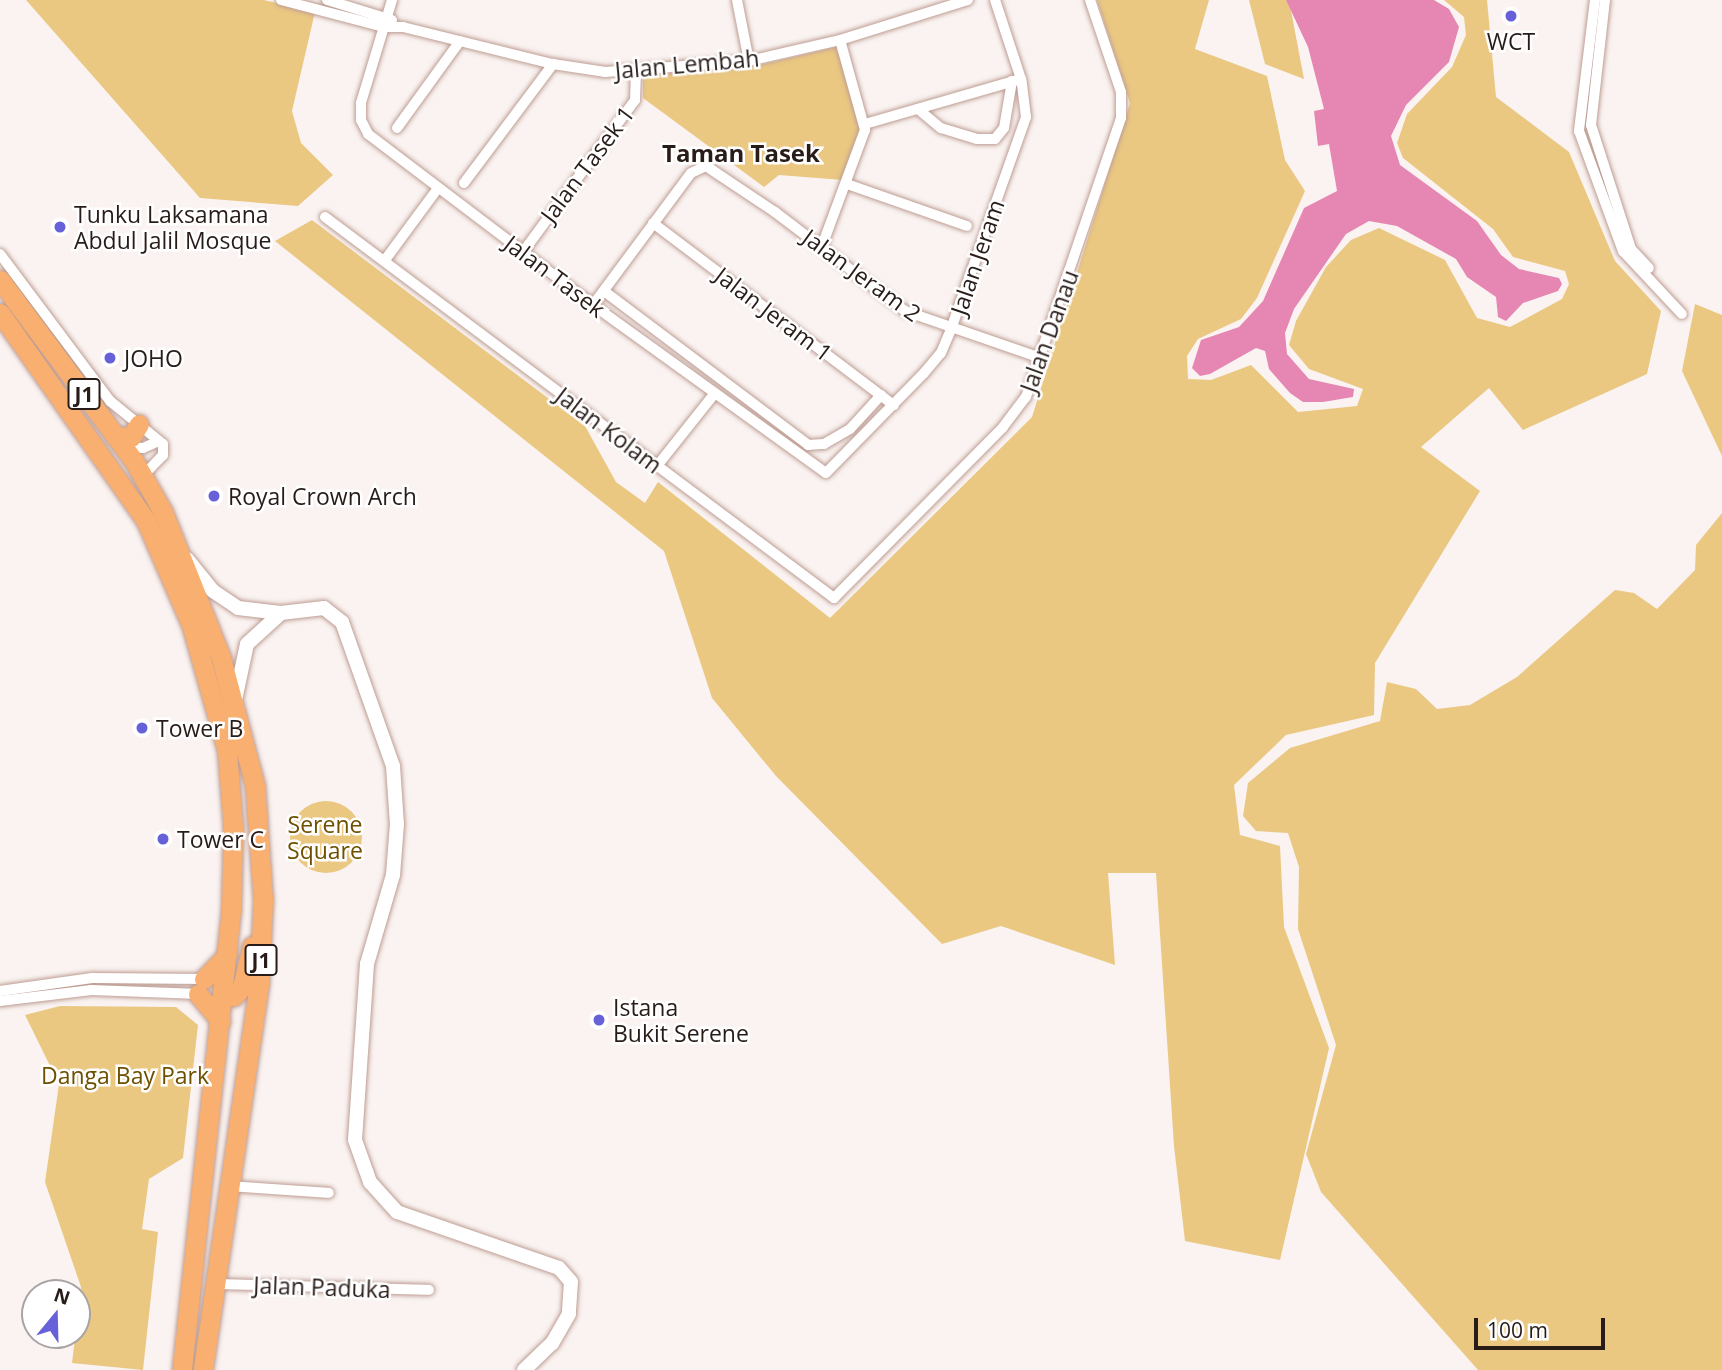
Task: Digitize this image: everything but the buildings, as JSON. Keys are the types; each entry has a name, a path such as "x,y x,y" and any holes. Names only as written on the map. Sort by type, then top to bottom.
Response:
{"highway":[{"name":"J1","path":"0,281 143,476 178,547 235,703 255,786 262,865 259,984 204,1370"},
{"name":"J1","path":"0,313 146,521 191,624 223,727 230,776 233,828 227,955 230,988 220,1021 182,1370"},
{"path":"119,441 131,437 139,424"},
{"path":"243,1097 250,1010 230,988 262,865"},
{"path":"220,1021 201,987 227,955"}],"street":[{"name":"Jalan Lembah","path":"281,0 381,21 553,64 636,71 749,61 840,40 968,0"},
{"name":"Jalan Lembah","path":"327,0 381,21"},
{"name":"Jalan Tasek","path":"381,0 381,21"},
{"name":"Jalan Tasek","path":"391,0 381,21 361,120 368,134 593,305 826,473"},
{"path":"737,0 749,61"},
{"name":"Jalan Jeram","path":"826,473 941,353 951,329 1026,117 995,0"},
{"name":"Jalan Danau","path":"834,598 1003,427 1026,397 1116,144 1122,110 1121,92 1090,0"},
{"path":"1595,0 1579,131 1623,251 1682,314 1682,303 1632,249 1591,125 1605,0"},
{"path":"822,246 847,184 865,124 840,40"},
{"path":"397,128 460,41"},
{"path":"464,183 553,64"},
{"name":"Jalan Tasek 1","path":"523,252 635,100 636,71"},
{"path":"865,124 1017,80"},
{"path":"918,108 942,128 986,141 995,139 1004,128 1017,80"},
{"name":"Jalan Jeram 2","path":"653,223 698,168 714,169 822,246 905,311 1041,358"},
{"path":"847,184 967,226"},
{"path":"385,260 438,188"},
{"name":"Jalan Kolam","path":"325,217 834,598"},
{"path":"593,305 653,223"},
{"name":"Jalan Jeram 1","path":"653,223 894,405"},
{"path":"0,254 110,401 159,441 163,455 143,476"},
{"name":"Jalan Tasek","path":"604,291 808,445 824,444 850,429 881,395"},
{"path":"657,466 715,393"},
{"path":"119,441 143,448 159,441"},
{"path":"178,547 227,603 250,611 281,613 324,608 342,622 393,766 397,849 367,964 355,1140 363,1167 381,1198 397,1212 559,1268 571,1282 569,1314 552,1343 524,1370"},
{"path":"235,703 247,644 281,613"},
{"path":"0,991 92,978 230,988"},
{"path":"0,1001 91,990 230,988"},
{"path":"230,1186 329,1194"},
{"path":"173,1370 187,1265 198,1227"},
{"name":"Jalan Paduka","path":"215,1284 429,1290"}],"green space":[{"path":"26,0 264,0 315,12 292,111 301,143 333,175 298,206 200,198"},
{"path":"1097,0 1209,0 1195,49 1267,76 1285,160 1305,191 1257,298 1241,319 1198,339 1187,356 1188,379 1211,380 1251,365 1298,412 1357,406 1363,389 1309,369 1289,345 1296,321 1326,267 1351,240 1379,228 1445,260 1477,318 1510,327 1562,299 1569,284 1565,271 1513,257 1493,229 1403,158 1397,143 1407,114 1452,67 1466,35 1464,17 1444,0 1487,0 1496,97 1569,152 1615,261 1661,311 1647,374 1523,430 1489,388 1421,447 1480,491 1375,663 1374,715 1286,735 1234,785 1240,835 1280,846 1284,927 1329,1048 1280,1260 1185,1241 1174,1146 1156,873 1108,873 1115,965 1001,926 942,944 776,776 712,698 664,551 275,241 312,220 585,426 616,482 645,503 658,482 830,618 1032,417 1130,103"},
{"path":"1249,0 1289,0 1304,79 1265,64"},
{"path":"836,47 862,127 843,180 779,175 764,187 643,98 643,75 747,68"},
{"path":"1695,304 1722,315 1722,456 1682,371"},
{"path":"1722,513 1722,1370 1478,1370 1321,1192 1306,1154 1336,1045 1298,929 1299,867 1288,833 1256,831 1243,816 1248,783 1290,748 1380,721 1387,682 1416,689 1437,709 1470,705 1517,677 1615,590 1634,593 1657,609 1695,570 1696,545"},
{"name":"Serene Square","path":"326,801 340,804 352,811 359,823 362,837 359,851 352,863 340,870 326,873 312,870 300,863 293,851 290,837 293,823 300,811 312,804"},
{"name":"Danga Bay Park","path":"60,1006 176,1007 198,1025 183,1158 149,1179 142,1229 158,1232 143,1370 72,1363 74,1349 91,1349 91,1279 78,1279 45,1182 59,1084 25,1015"}],"shaded area":[{"path":"1286,0 1434,0 1449,9 1459,27 1449,62 1406,105 1391,136 1400,165 1477,221 1501,255 1519,269 1559,278 1562,284 1558,291 1523,303 1506,321 1498,317 1496,297 1467,277 1456,259 1397,226 1369,221 1346,234 1294,309 1285,333 1287,354 1309,379 1354,389 1353,397 1323,402 1303,402 1290,393 1269,369 1265,351 1256,348 1210,374 1200,376 1192,368 1201,340 1239,327 1263,301 1304,208 1337,191 1329,144 1318,146 1314,111 1324,109 1308,47"}],"place":[{"name":"WCT","path":"1511,16"},
{"name":"Tunku Laksamana Abdul Jalil Mosque","path":"60,227"},
{"name":"JOHO","path":"110,358"},
{"name":"Royal Crown Arch","path":"214,496"},
{"name":"Tower B","path":"142,728"},
{"name":"Tower C","path":"163,839"},
{"name":"Istana Bukit Serene","path":"599,1020"}],"district":[{"name":"Taman Tasek","path":"741,153"}]}
